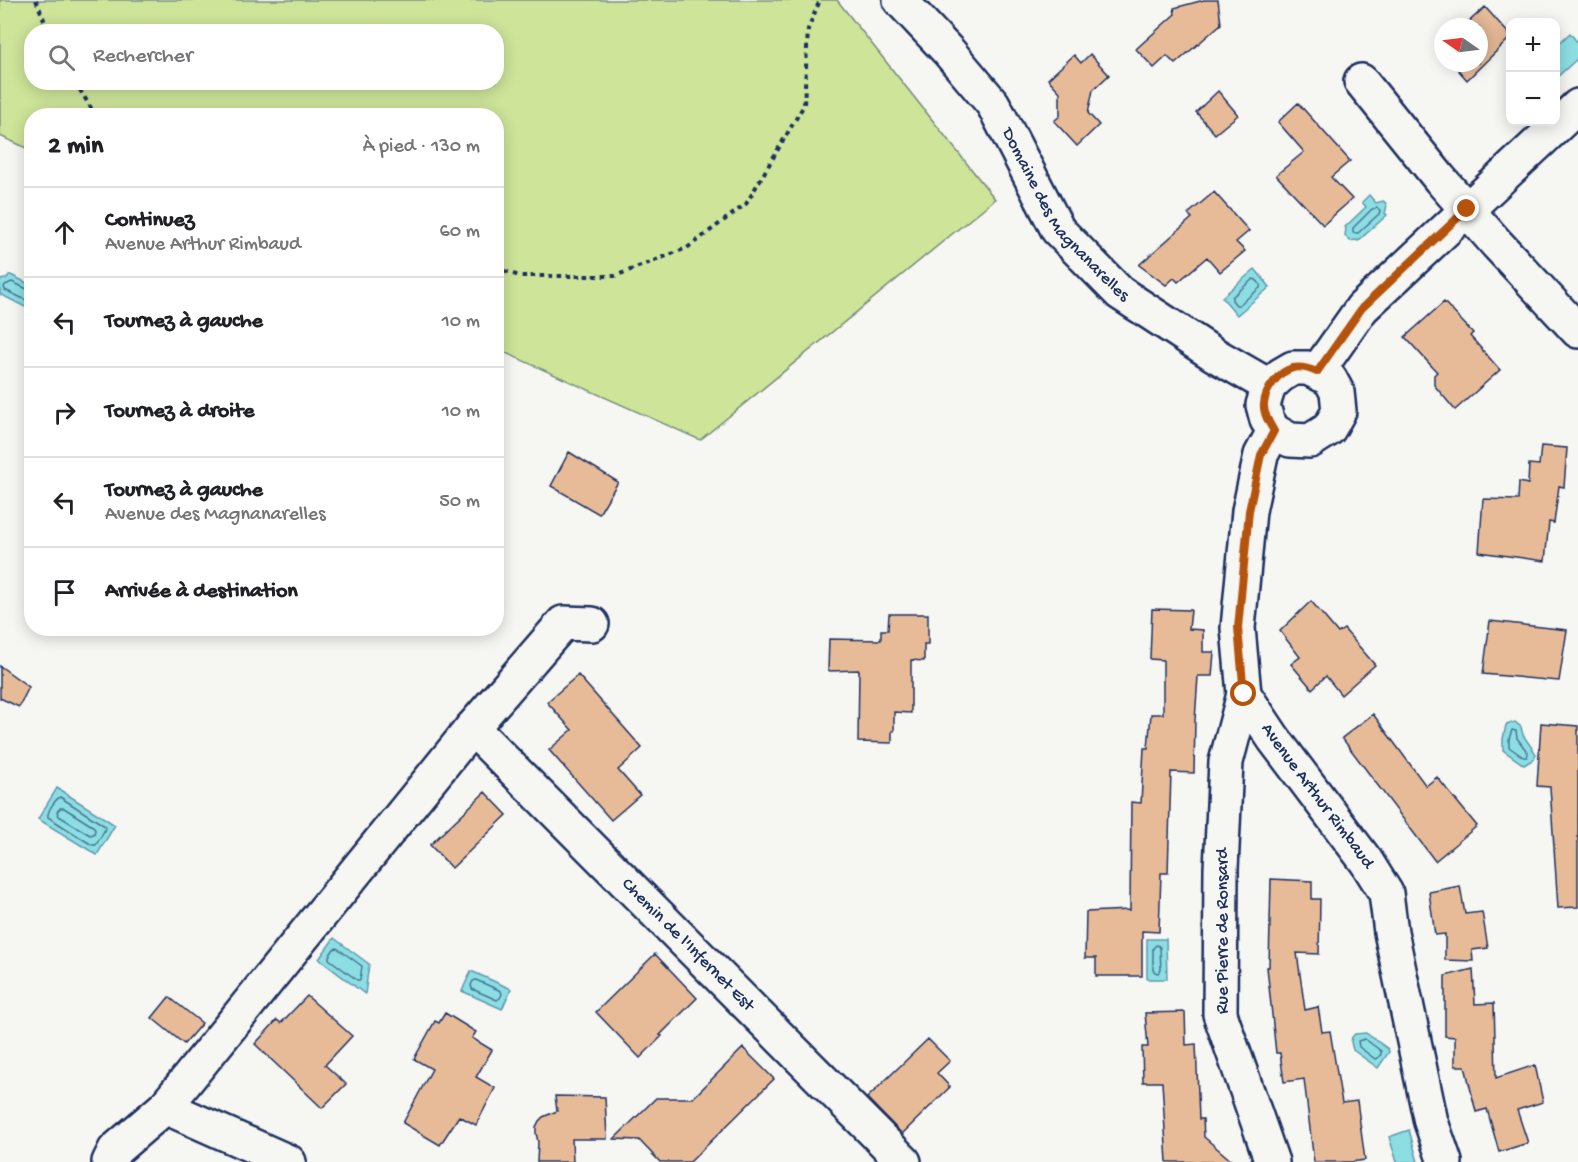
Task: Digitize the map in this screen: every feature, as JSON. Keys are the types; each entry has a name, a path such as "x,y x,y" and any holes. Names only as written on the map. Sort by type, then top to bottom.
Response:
{"street":[{"name":"Domaine des Magnanarelles","path":"900,0 950,52 993,104 1058,230 1120,293 1215,356 1269,386"},
{"path":"1361,81 1497,244 1578,331"},
{"path":"1317,372 1362,308 1578,106"},
{"path":"1293,368 1308,368 1317,372 1330,379 1337,392 1339,411 1329,429 1310,441 1290,440 1274,431 1267,420 1263,405 1269,386 1293,368"},
{"name":"Avenue Arthur Rimbaud","path":"1274,431 1261,455 1249,511 1238,628 1244,694 1274,739 1366,861 1386,893 1391,932 1431,1122 1445,1162"},
{"path":"110,1162 115,1150 165,1107 472,728 562,623 592,624"},
{"name":"Rue Pierre de Ronsard","path":"1244,694 1226,762 1221,868 1220,1014 1272,1162"},
{"name":"Chemin de l'Infernet Est","path":"472,728 904,1162"},
{"path":"165,1107 289,1162"}],"path":[{"path":"36,0 46,24"},
{"path":"504,271 519,276 615,276 687,248 746,204 804,105 808,29 820,0"},
{"path":"80,90 91,108"}],"green space":[{"path":"0,0 837,0 995,199 700,440 504,352 504,108 24,108 24,147 0,136"}],"water":[{"path":"1570,33 1578,43 1578,58 1560,74 1560,72 1560,42"},
{"path":"1369,195 1376,203 1385,202 1387,215 1358,241 1350,241 1345,236 1345,227 1366,207 1362,202"},
{"path":"1255,269 1270,287 1237,315 1222,297"},
{"path":"11,275 24,282 24,306 0,294 0,280"},
{"path":"1515,722 1521,727 1523,735 1536,754 1534,759 1524,765 1503,750 1506,725"},
{"path":"57,788 115,825 97,855 38,819"},
{"path":"334,938 369,964 365,994 319,959"},
{"path":"1147,939 1166,939 1167,979 1147,979"},
{"path":"471,971 511,989 502,1009 462,991"},
{"path":"1366,1033 1388,1049 1389,1052 1378,1068 1353,1050 1352,1037 1355,1034"},
{"path":"1409,1130 1418,1162 1397,1162 1389,1137"}],"building":[{"path":"1204,0 1218,0 1221,24 1175,64 1167,56 1154,68 1136,49 1175,14 1174,8"},
{"path":"1485,7 1506,31 1506,42 1488,59 1488,18 1473,18"},
{"path":"1090,54 1109,75 1093,90 1088,113 1099,125 1077,146 1054,121 1060,116 1060,92 1048,79 1074,55 1081,63"},
{"path":"1460,72 1475,72 1467,80"},
{"path":"1218,91 1238,115 1215,134 1196,112"},
{"path":"1298,103 1350,161 1331,177 1352,199 1323,225 1276,175 1304,152 1278,122"},
{"path":"1214,192 1249,231 1236,242 1245,251 1220,272 1207,257 1178,282 1174,278 1166,285 1139,265 1192,218 1188,214"},
{"path":"1444,302 1473,333 1470,336 1500,370 1455,410 1434,385 1434,375 1437,372 1405,337"},
{"path":"1541,446 1567,448 1564,487 1559,486 1554,523 1549,522 1545,561 1479,552 1483,499 1518,500 1519,482 1528,484 1529,464 1539,465"},
{"path":"569,452 618,482 599,514 551,486"},
{"path":"1311,601 1338,633 1344,629 1375,665 1341,695 1326,676 1312,689 1291,664 1300,657 1280,631"},
{"path":"1152,609 1191,610 1189,629 1203,630 1203,652 1214,652 1212,676 1198,676 1194,773 1171,772 1168,873 1161,873 1159,932 1142,931 1142,976 1096,976 1096,958 1085,958 1086,912 1130,910 1131,802 1141,803 1144,748 1148,748 1151,714 1163,714 1163,660 1150,659"},
{"path":"889,614 928,614 928,644 924,644 924,661 911,660 911,713 894,712 892,743 858,742 859,670 828,671 829,639 881,640 881,630 888,630"},
{"path":"1490,621 1567,630 1559,681 1483,674"},
{"path":"0,666 29,687 19,707 0,698"},
{"path":"578,675 642,748 618,770 640,795 611,820 549,750 572,730 547,702"},
{"path":"1373,714 1426,786 1437,777 1477,826 1435,861 1342,738"},
{"path":"1541,723 1578,726 1578,907 1558,908 1550,787 1537,786"},
{"path":"485,792 507,815 452,868 430,845"},
{"path":"1271,879 1312,881 1312,899 1320,899 1319,954 1297,953 1305,1010 1318,1007 1322,1032 1330,1031 1342,1103 1357,1101 1365,1160 1314,1162 1304,1079 1284,1082 1280,1053 1276,1053 1267,967 1269,967"},
{"path":"1460,886 1465,914 1482,912 1488,948 1472,950 1473,961 1445,960 1445,934 1435,935 1429,892"},
{"path":"655,954 697,998 640,1058 596,1012"},
{"path":"1473,969 1475,1004 1494,1003 1496,1078 1535,1065 1543,1102 1517,1110 1528,1143 1499,1152 1487,1109 1476,1112 1465,1066 1455,1066 1455,1037 1445,1036 1445,976"},
{"path":"307,996 352,1036 325,1065 346,1084 322,1108 255,1044 277,1020 281,1023"},
{"path":"169,997 202,1023 184,1044 152,1018"},
{"path":"1185,1012 1186,1045 1196,1044 1199,1119 1203,1119 1204,1137 1233,1162 1167,1162 1162,1082 1143,1082 1142,1047 1148,1047 1145,1013"},
{"path":"445,1013 476,1032 472,1038 492,1050 476,1077 495,1088 476,1125 459,1116 440,1145 403,1123 432,1069 414,1059 435,1021 439,1023"},
{"path":"928,1039 950,1061 937,1073 950,1087 902,1134 867,1098"},
{"path":"743,1048 774,1079 690,1162 660,1162 639,1140 614,1139 656,1098 693,1098"},
{"path":"555,1096 605,1097 607,1139 572,1139 573,1162 537,1162 536,1127 543,1117 557,1111"}],"route":[{"path":"1244,694 1238,628 1249,511 1261,455 1274,431 1267,420 1263,405 1269,386 1293,368 1308,368 1317,372 1362,308 1467,209"}]}
